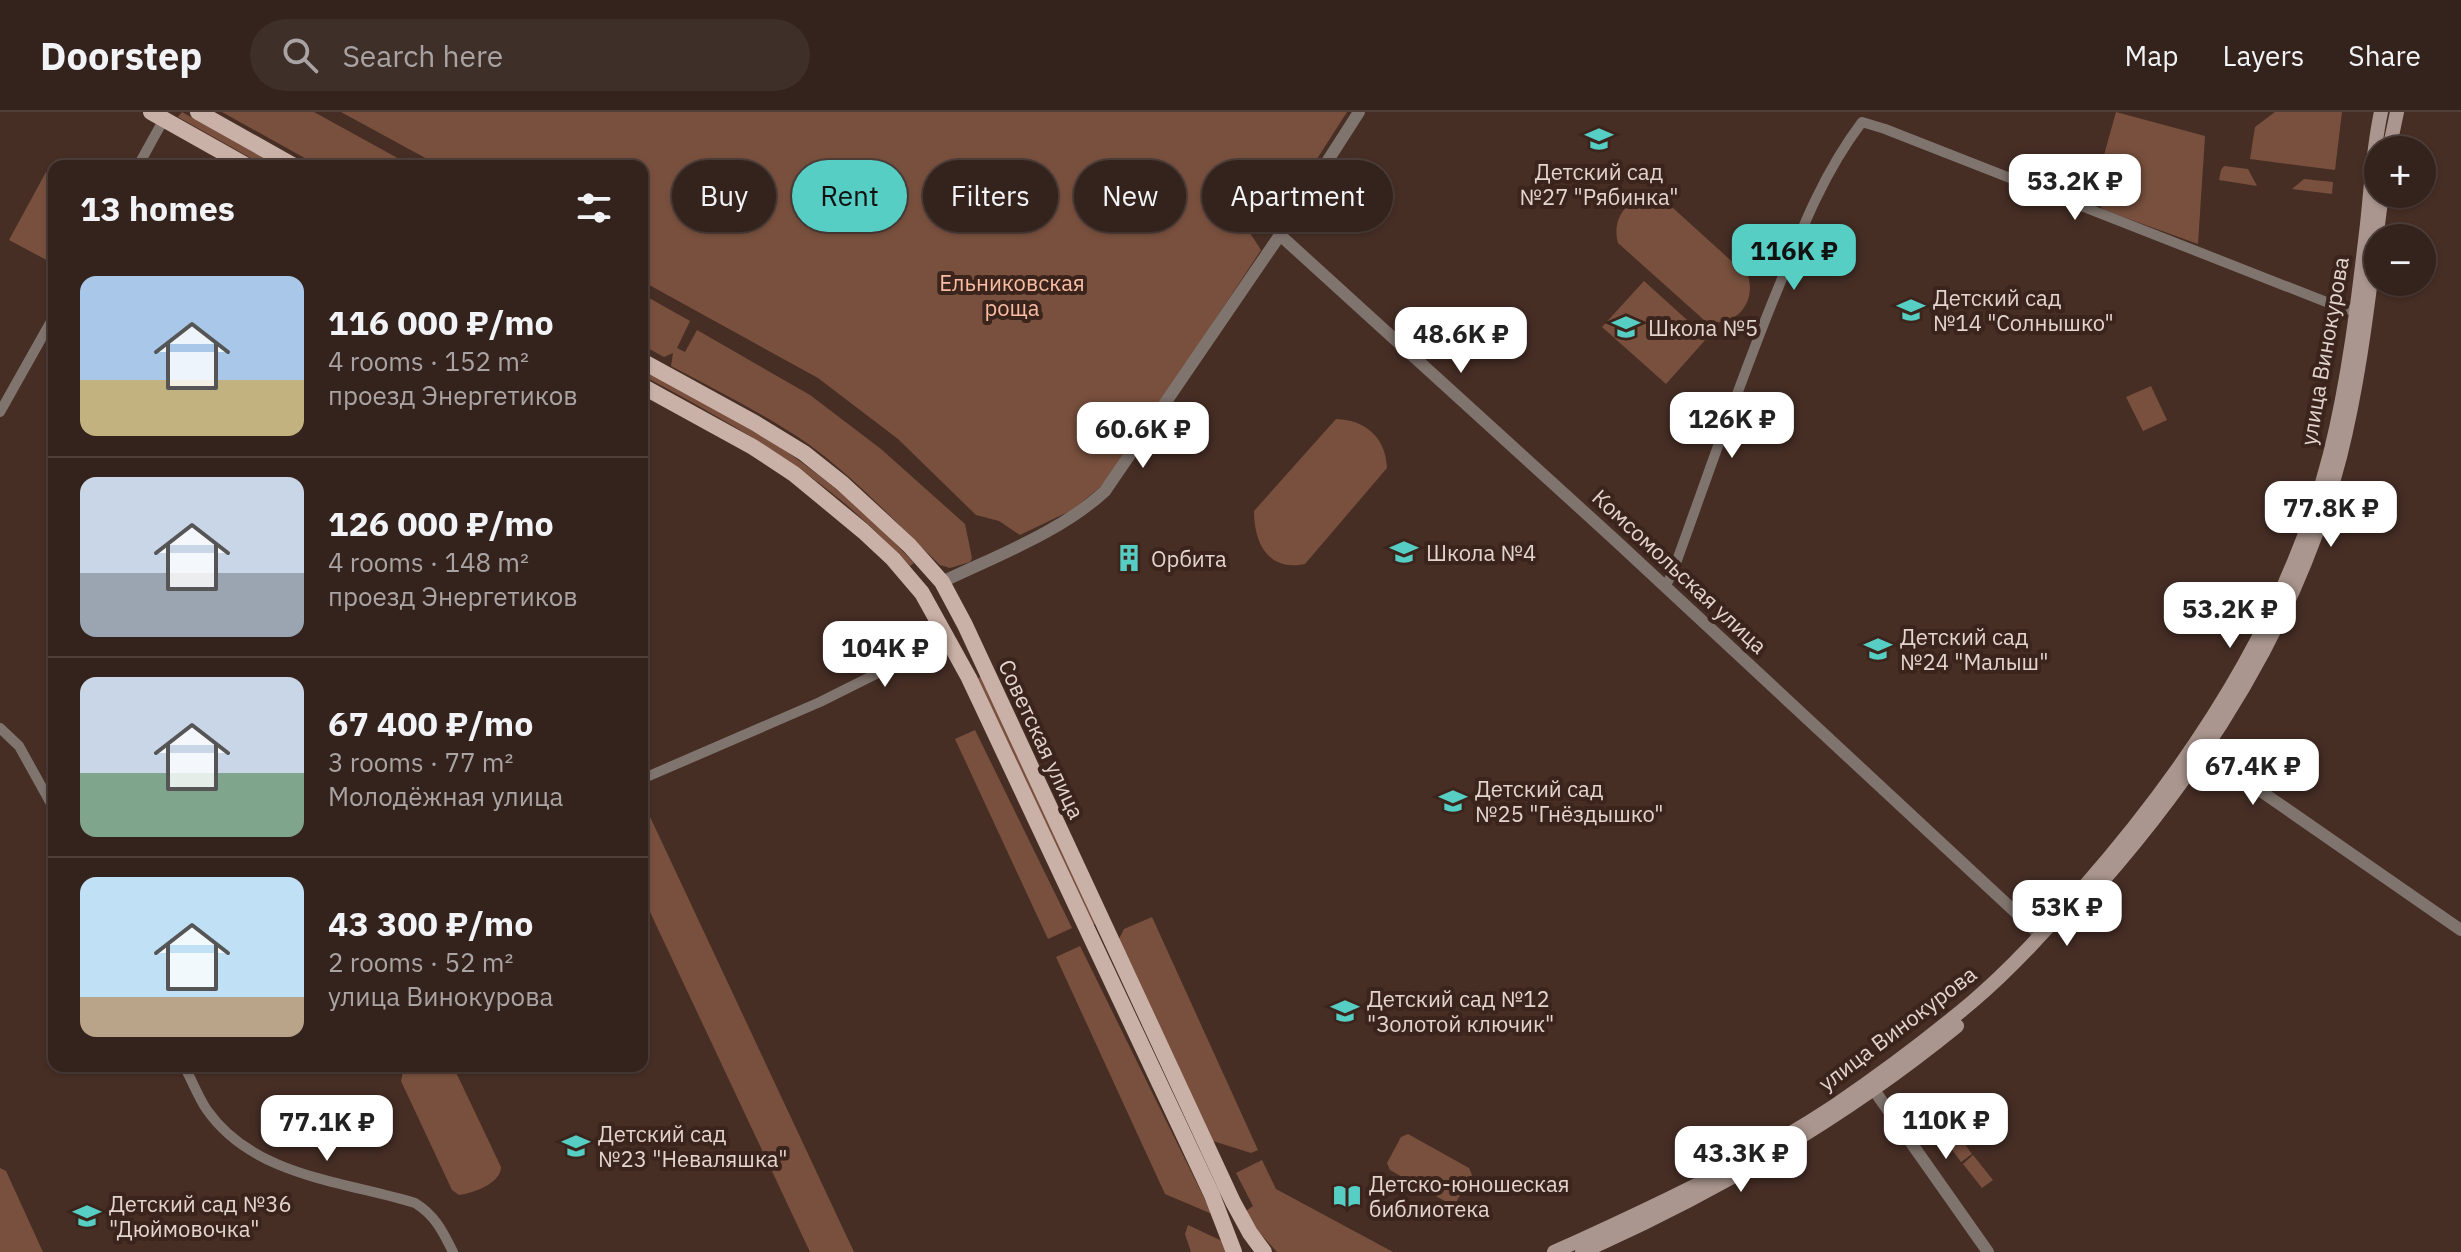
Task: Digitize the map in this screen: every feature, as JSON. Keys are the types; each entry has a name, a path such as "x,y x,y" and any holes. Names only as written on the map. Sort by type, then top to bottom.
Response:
{"main road":[{"path":"198,112 283,160"},
{"name":"улица Винокурова","path":"1582,1252 1700,1195 1772,1155 1979,1008 2121,861 2254,670 2288,590 2312,547 2334,457 2354,395 2381,112"},
{"path":"2392,136 2397,112"},
{"path":"161,114 237,160"},
{"name":"улица Винокурова","path":"2362,312 2380,208"},
{"name":"Советская улица","path":"648,364 804,453 877,514 942,582 981,658 1233,1202 1264,1252"},
{"name":"Советская улица","path":"648,389 753,447 794,474 863,531 893,559 922,593 948,638 1205,1181 1234,1252"},
{"path":"922,593 942,582"},
{"name":"улица Винокурова","path":"1554,1252 1723,1171 1833,1112"}],"street":[{"path":"942,582 1048,531 1077,514 1105,491 1280,235 1359,112"},
{"path":"141,160 161,114"},
{"path":"1665,587 1765,318 1806,219 1835,159 1862,122 2339,307 2362,312"},
{"name":"Комсомольская улица","path":"1280,235 2044,939"},
{"path":"0,412 48,327"},
{"path":"648,776 806,708 948,638"},
{"path":"0,728 19,746 48,798"},
{"path":"2198,748 2461,930"},
{"path":"187,1072 206,1109 227,1132 254,1152 307,1176 415,1203 428,1211 438,1223 453,1252"},
{"path":"1871,1086 1988,1252"}],"green space":[{"path":"182,112 267,160 254,160 178,117"},
{"path":"222,112 314,112 401,160 308,160"},
{"name":"Ельниковская роща","path":"341,112 1347,112 1316,160 1202,160 1202,232 1249,232 1261,250 1110,479 1072,510 1020,535 999,521 976,515 898,439 818,378 648,284 648,160 429,160"},
{"path":"2116,112 2205,136 2198,244 2104,210 2092,198"},
{"path":"2275,112 2342,112 2335,170 2250,159 2255,127"},
{"path":"2224,166 2248,169 2257,186 2219,180"},
{"path":"46,172 48,261 9,240"},
{"path":"2304,179 2333,182 2332,194 2292,189"},
{"path":"1647,196 1663,199 1748,276 1750,286 1746,305 1733,318 1715,322 1704,320 1618,243 1617,227 1622,213 1632,202"},
{"path":"1644,281 1707,338 1666,384 1602,327"},
{"path":"648,297 690,321 677,348 685,352 697,330 810,395 881,449 965,524 972,558 970,562 950,568 940,565 857,485 804,441 671,366 673,353 664,357 648,348"},
{"path":"648,371 745,425 801,462 860,510 914,563 910,566 820,483 720,418 648,378"},
{"path":"2151,386 2167,420 2143,431 2126,397"},
{"path":"1336,419 1356,423 1372,433 1383,448 1387,468 1305,564 1281,564 1260,544 1254,511"},
{"path":"982,676 1098,922 1093,925 977,679"},
{"path":"975,730 1072,928 1048,939 955,739"},
{"path":"648,813 854,1252 810,1252 648,908"},
{"path":"1152,917 1258,1150 1251,1153 1213,1141 1118,941 1124,929"},
{"path":"1080,946 1212,1214 1165,1194 1056,957"},
{"path":"403,1072 456,1072 501,1167 497,1178 472,1192 459,1195 452,1190 401,1081"},
{"path":"1948,1121 1972,1154 1961,1162 1937,1129"},
{"path":"1408,1134 1469,1168 1472,1175 1456,1202 1450,1204 1390,1170 1387,1163 1401,1137"},
{"path":"1973,1155 1993,1180 1982,1188 1963,1164"},
{"path":"1262,1160 1276,1189 1393,1252 1277,1252 1258,1231 1246,1211 1253,1206 1236,1173"},
{"path":"0,1168 6,1171 43,1252 0,1252"},
{"path":"1188,1225 1222,1241 1226,1252 1191,1252 1185,1234"}],"place":[{"name":"Детский сад №27 \"Рябинка\"","path":"1599,139"},
{"name":"Детский сад №14 \"Солнышко\"","path":"1911,310"},
{"name":"Школа №5","path":"1626,327"},
{"name":"Школа №4","path":"1404,552"},
{"name":"Орбита","path":"1129,558"},
{"name":"Детский сад №24 \"Малыш\"","path":"1878,649"},
{"name":"Детский сад №25 \"Гнёздышко\"","path":"1453,801"},
{"name":"Детский сад №12 \"Золотой ключик\"","path":"1345,1011"},
{"name":"Детский сад №23 \"Неваляшка\"","path":"576,1146"},
{"name":"Детско-юношеская библиотека","path":"1347,1196"},
{"name":"Детский сад №36 \"Дюймовочка\"","path":"87,1216"}]}
